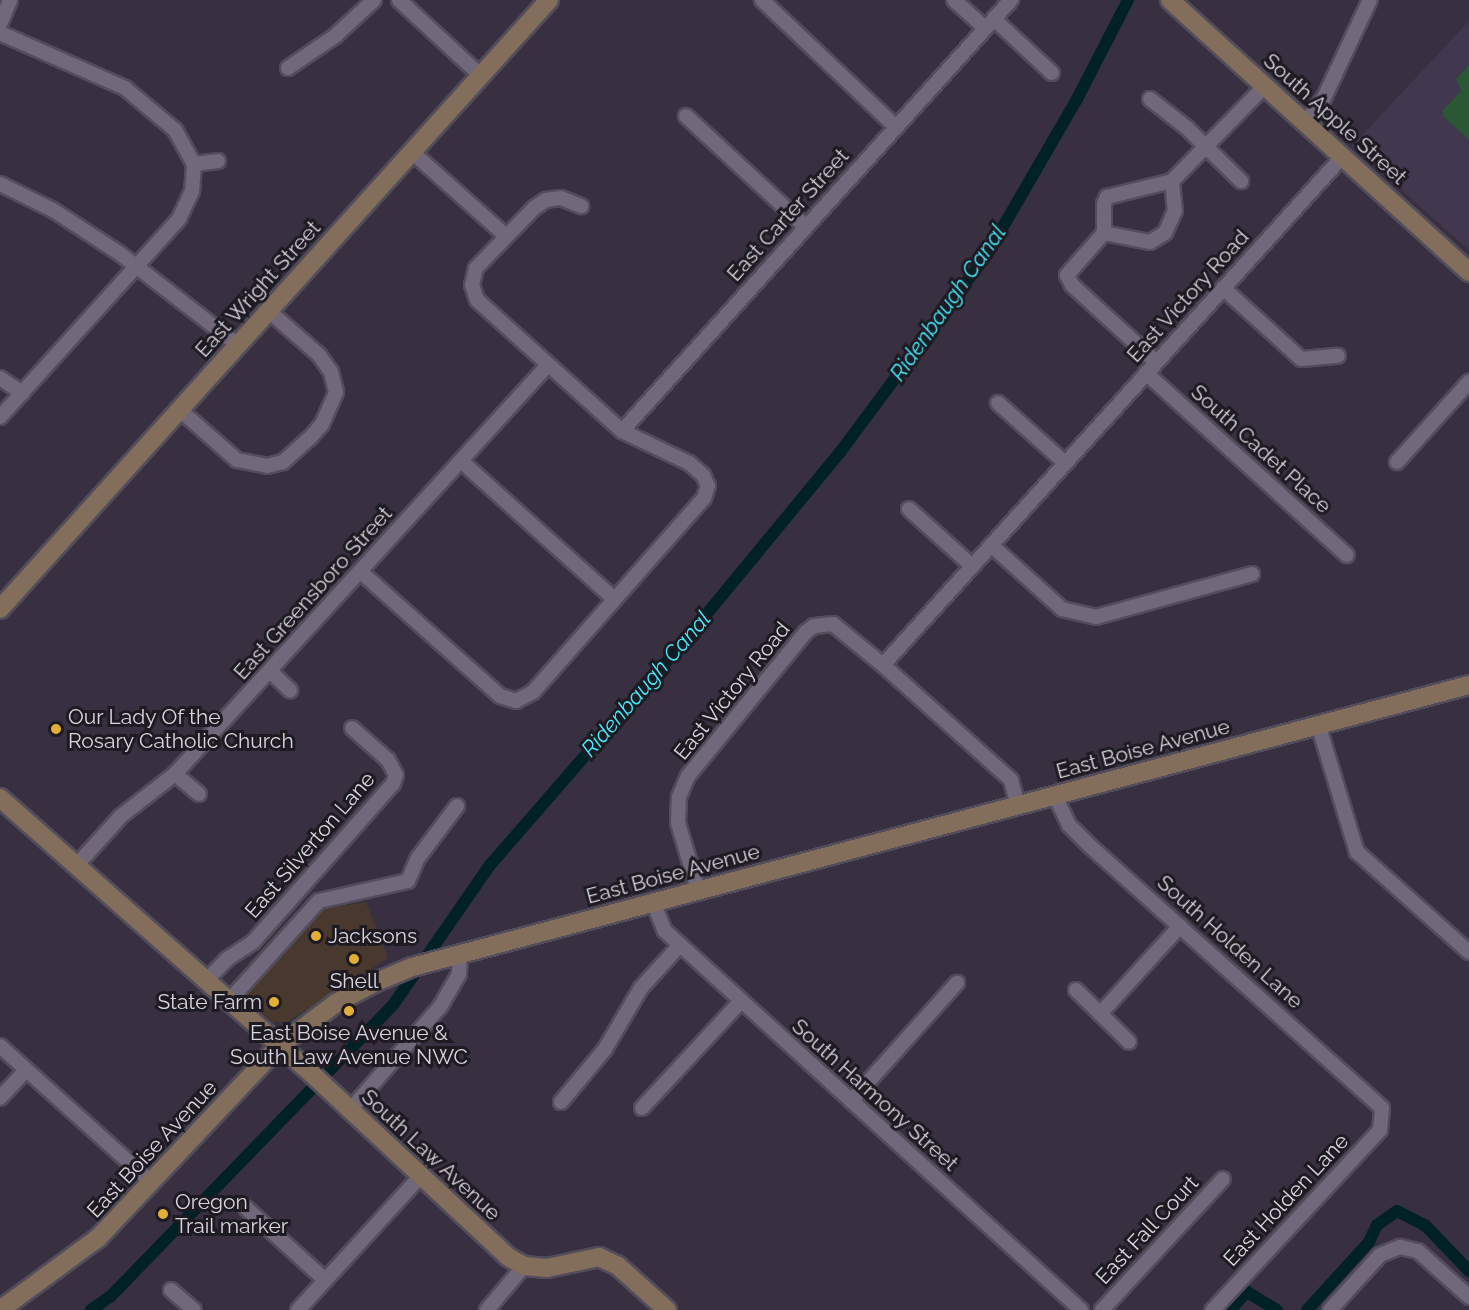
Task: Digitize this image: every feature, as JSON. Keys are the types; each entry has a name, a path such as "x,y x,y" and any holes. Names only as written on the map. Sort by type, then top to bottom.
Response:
{"street":[{"path":"0,24 10,0"},
{"path":"288,68 335,36 374,0"},
{"path":"399,0 481,76"},
{"name":"East Wright Street","path":"0,609 549,0"},
{"path":"762,0 896,127"},
{"path":"954,0 1052,73"},
{"name":"East Carter Street","path":"622,430 1011,0"},
{"name":"South Apple Street","path":"1170,0 1469,272"},
{"path":"1305,123 1324,98 1370,0"},
{"path":"0,33 125,88 175,130 194,164 192,191 179,219 0,417"},
{"path":"1156,362 1072,285 1067,275 1104,233 1104,204 1107,197 1172,181 1265,86"},
{"path":"1149,99 1241,181"},
{"path":"686,116 806,227"},
{"path":"412,152 506,236"},
{"name":"East Victory Road","path":"698,890 678,823 679,797 688,776 798,641 814,626 833,624 883,665 1343,156"},
{"path":"194,164 218,161"},
{"path":"1104,233 1150,242 1165,233 1175,211 1172,181"},
{"path":"0,184 53,210 136,267 238,345"},
{"path":"361,572 500,696 516,701 533,692 705,498 708,486 703,475 689,463 622,430 477,300 472,285 476,268 506,236 546,200 561,198 581,206"},
{"path":"1223,288 1301,359 1338,356"},
{"path":"180,410 237,460 267,466 283,462 310,438 321,424 336,392 331,372 319,355 269,311"},
{"name":"East Greensboro Street","path":"76,866 121,816 175,774 548,365"},
{"name":"South Cadet Place","path":"1146,373 1347,555"},
{"path":"0,378 22,393"},
{"path":"1397,462 1469,382"},
{"path":"998,403 1065,463"},
{"path":"461,461 615,599"},
{"path":"909,509 972,566"},
{"path":"991,545 1062,609 1096,616 1252,574"},
{"path":"883,665 1011,780 1018,806"},
{"path":"270,671 290,690"},
{"name":"East Boise Avenue","path":"0,1310 98,1238 279,1046 336,1003 412,968 1469,685"},
{"path":"1318,724 1357,852 1469,952"},
{"name":"East Silverton Lane","path":"205,982 227,959 253,942 393,784 396,775 388,760 352,728"},
{"path":"175,774 199,794"},
{"name":"South Holden Lane","path":"1055,796 1069,825 1377,1101 1384,1115"},
{"name":"South Law Avenue","path":"0,798 205,982 312,1074 508,1257 524,1266"},
{"path":"228,1002 319,901 408,881 418,858 456,806"},
{"name":"South Harmony Street","path":"653,902 665,931 1080,1310"},
{"path":"1100,1014 1180,926"},
{"path":"561,1102 605,1049 641,988 680,945"},
{"path":"350,1110 440,1007 459,974 460,955"},
{"path":"851,1101 957,983"},
{"path":"1076,990 1130,1042"},
{"path":"642,1108 741,1001"},
{"path":"0,1046 151,1182"},
{"path":"0,1098 26,1070"},
{"name":"East Holden Lane","path":"1213,1310 1380,1130 1384,1115"},
{"path":"298,1310 421,1176"},
{"name":"East Fall Court","path":"1102,1310 1223,1179"},
{"path":"246,1208 325,1280"},
{"path":"1330,1310 1380,1255 1400,1247 1418,1251 1469,1297"},
{"path":"487,1310 524,1266 548,1268 599,1257 618,1266 667,1310"},
{"path":"171,1290 194,1310"}],"shaded area":[{"path":"1469,21 1469,250 1352,146"},
{"path":"366,902 388,958 287,1022 272,1022 230,985 279,930 292,942 323,909"}],"green space":[{"path":"1469,65 1469,140 1443,116 1443,110 1461,91 1456,79"}],"waterway":[{"name":"Ridenbaugh Canal","path":"91,1310 111,1296 393,1005 490,865 677,650 841,451 986,256 1077,99 1128,0"},
{"path":"1307,1310 1369,1242 1377,1225 1397,1211 1425,1225 1469,1271"},
{"path":"1230,1310 1247,1292 1277,1310"}],"place":[{"name":"Our Lady Of the Rosary Catholic Church","path":"56,729"},
{"name":"Jacksons","path":"316,936"},
{"name":"Shell","path":"354,959"},
{"name":"State Farm","path":"274,1002"},
{"name":"East Boise Avenue & South Law Avenue NWC","path":"349,1011"},
{"name":"Oregon Trail marker","path":"163,1214"}]}
